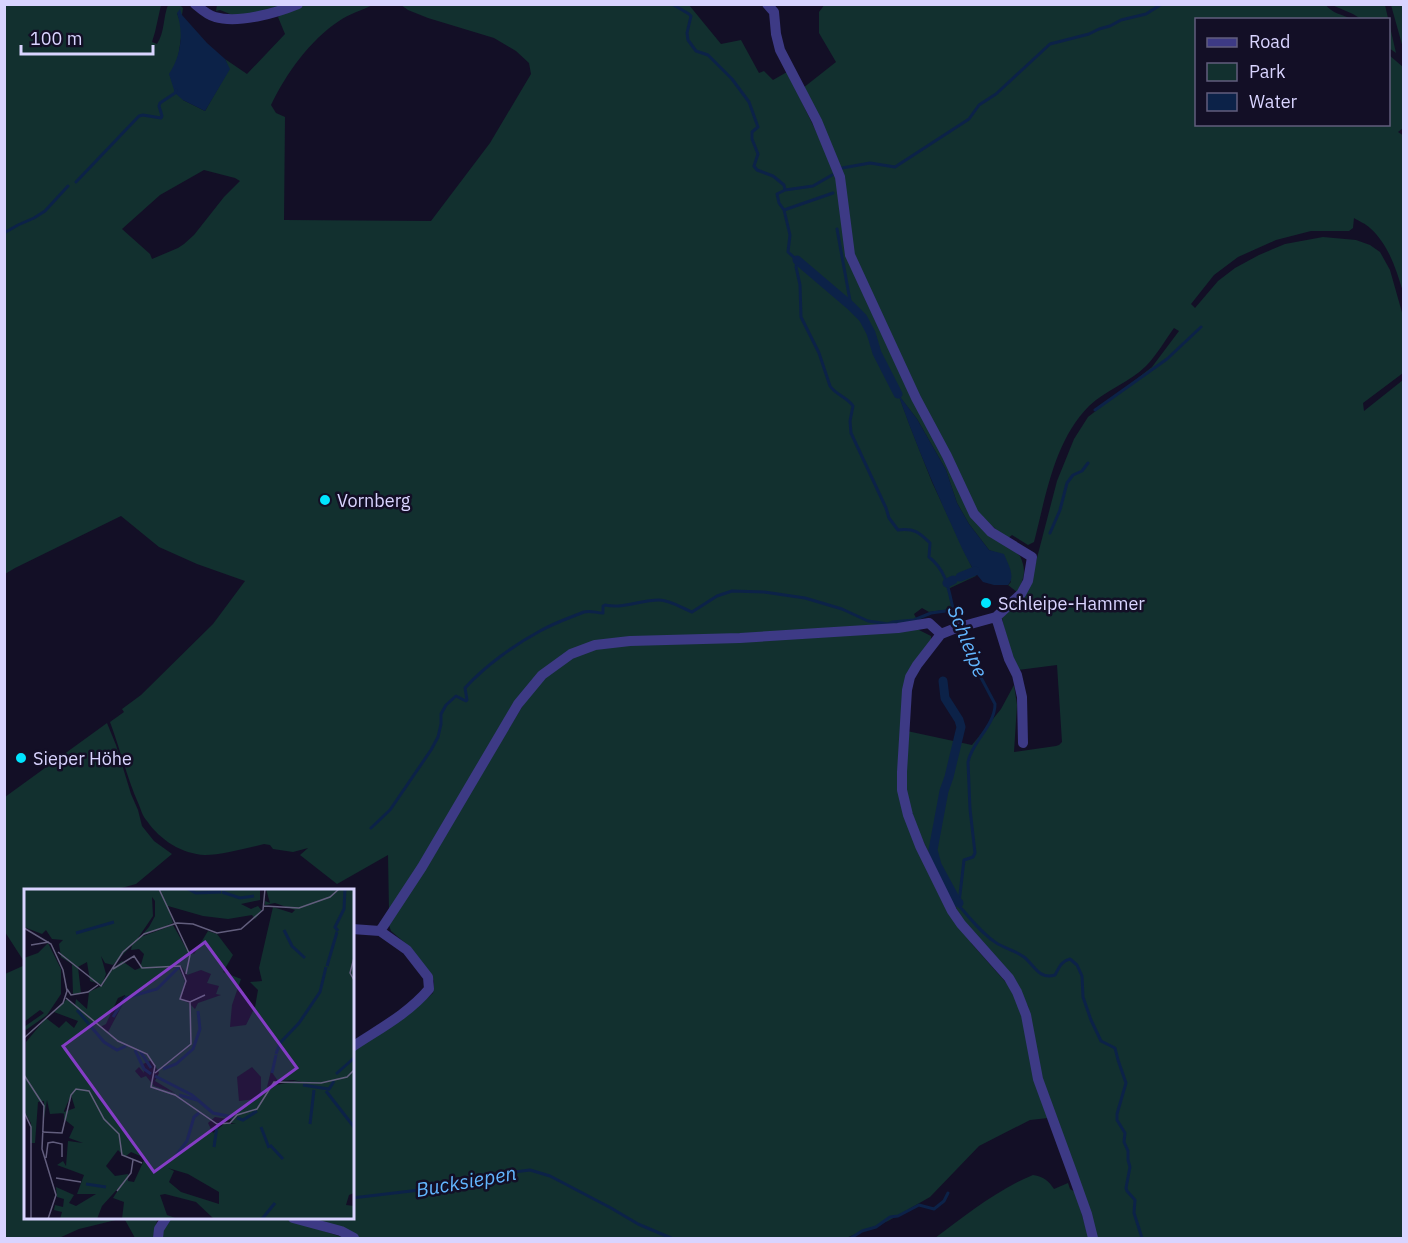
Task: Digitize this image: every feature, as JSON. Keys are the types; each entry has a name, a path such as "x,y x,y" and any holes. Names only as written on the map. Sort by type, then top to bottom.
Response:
{"street":[{"path":"195,4 207,14 225,19 244,18 298,4"},
{"path":"767,4 774,12 780,50 818,121 840,177 850,255 915,398 947,456 974,514 991,532 1032,557 1028,581 1021,594 996,617 941,634 917,664 910,677 907,690 902,790 908,815 920,846 952,911 1009,978 1017,992 1026,1015 1038,1079 1087,1214 1093,1239"},
{"path":"996,617 1009,659 1017,675 1022,697 1023,743"},
{"path":"380,931 422,867 518,704 542,675 571,654 595,645 630,641 740,638 898,628 929,623 941,634"},
{"path":"354,929 380,931 407,950 428,977 429,989 420,1000 399,1017 354,1046"},
{"path":"158,1239 159,1229 165,1219"},
{"path":"296,1219 341,1231 354,1239"}],"green space":[{"path":"825,4 1325,4 1334,12 1349,18 1195,18 1195,126 1390,126 1390,56 1403,67 1403,128 1398,132 1404,136 1403,292 1382,242 1368,227 1354,218 1353,228 1349,231 1311,231 1276,240 1238,257 1214,275 1191,304 1195,308 1218,281 1235,268 1259,255 1285,244 1323,237 1356,240 1380,252 1390,270 1403,316 1403,373 1363,403 1364,411 1403,380 1403,1238 1095,1238 1041,1078 1028,1006 961,917 921,844 905,788 907,731 972,745 1001,709 1014,685 1017,705 1014,752 1056,746 1062,742 1057,665 1018,670 1010,656 1002,618 1031,581 1057,481 1074,439 1088,417 1152,367 1179,331 1174,328 1146,366 1096,400 1077,420 1059,452 1047,488 1034,542 1028,545 1012,535 1007,539 976,512 918,396 852,253 842,176 803,88 836,62 819,33 819,12"},
{"path":"5,5 161,5 152,42 157,44 168,5 180,5 183,8 182,15 177,13 181,24 181,38 176,64 183,100 205,111 229,69 225,59 247,74 285,34 278,17 289,10 302,5 373,5 351,14 318,38 291,70 271,105 276,113 285,117 284,220 431,221 490,143 531,74 529,63 516,51 494,38 428,18 401,5 689,5 721,44 741,40 759,73 764,71 773,80 787,72 839,178 848,257 972,515 1020,556 1022,561 1024,575 1017,592 1008,585 1011,582 997,553 989,550 969,524 957,503 946,470 917,419 899,396 932,482 976,576 948,589 952,609 929,612 922,608 914,614 917,629 931,636 931,641 907,673 899,790 972,944 1010,987 1020,1009 1048,1118 1030,1120 979,1146 930,1197 888,1221 846,1238 361,1238 309,1219 354,1219 354,1049 433,993 434,981 411,948 391,931 389,925 541,676 595,644 540,673 389,911 388,855 337,884 300,855 308,848 293,852 273,849 270,845 264,844 219,854 196,854 180,849 165,840 152,828 142,813 110,722 124,712 122,709 141,695 213,624 245,581 197,564 159,547 121,516 5,574","holes":["204,170 240,181 184,244 152,259 150,254 122,229 160,195"]},
{"path":"217,5 291,5 240,18 220,10 216,11"},
{"path":"1332,5 1385,5 1388,18 1359,18"},
{"path":"1391,5 1403,5 1403,48"},
{"path":"1390,27 1396,53 1390,49"},
{"path":"107,723 142,826 154,841 172,854 136,884 118,889 24,889 24,961 5,932 5,797"},
{"path":"24,965 24,1219 120,1219 79,1229 59,1238 5,1238 5,974"},
{"path":"1033,1175 1045,1179 1054,1189 1068,1183 1070,1189 1075,1192 1089,1238 935,1238 995,1195"},
{"path":"125,1219 159,1219 153,1238 135,1238"},
{"path":"168,1219 286,1219 345,1238 159,1238"}],"water":[{"path":"180,9 182,15 207,43 225,59 230,69 205,111 183,100 175,93 169,74 179,52 181,37 177,13"},
{"path":"898,394 917,419 946,470 957,503 969,524 989,550 1004,554 1011,574 1008,585 983,582 970,563 930,477"}],"waterway":[{"name":"Schleipe","path":"672,4 691,16 687,33 688,40 696,51 708,55 732,79 749,102 758,127 752,132 752,139 758,154 754,166 784,185 785,190 777,194 784,210 790,235 788,252 797,260 801,317 819,353 830,386 853,406 850,421 851,433 889,518 898,530 916,532 930,543 929,557 942,571 957,624"},
{"path":"842,168 870,163 895,167 969,119 979,105 996,94 1050,44 1089,34 1121,20 1146,14 1162,4"},
{"path":"76,182 139,116 161,118 160,103 176,90"},
{"path":"785,190 813,186 832,175"},
{"path":"4,233 45,211 68,186"},
{"path":"784,210 833,193"},
{"path":"837,229 851,306"},
{"path":"797,260 863,318 871,333 877,353 898,394"},
{"path":"1095,410 1167,359 1201,327"},
{"path":"1050,533 1060,510 1067,483 1088,463"},
{"path":"960,577 975,571"},
{"name":"Schleipe","path":"947,583 953,580"},
{"path":"371,828 390,810 431,750 438,737 441,714 446,705 456,696 466,701 465,688 510,649 545,628 584,612 603,613 605,605 619,606 659,600 692,612 717,596 732,591 764,592 805,598 842,609 868,621 888,624 953,610"},
{"name":"Schleipe","path":"961,630 969,655 995,704 988,726 970,754 968,762 975,853 973,857 964,860 960,907 987,936 1024,957 1041,974 1055,975 1062,963 1070,959 1077,965 1082,976 1083,997 1091,1020 1101,1041 1115,1048 1126,1083 1117,1120 1125,1133 1124,1142 1128,1151 1130,1167 1126,1188 1135,1200 1134,1213 1142,1238"},
{"path":"943,681 945,698 961,727 944,791 933,850 937,865 959,903"},
{"name":"Bucksiepen","path":"354,1198 462,1185 489,1175 530,1170 550,1176 638,1224 671,1238"},
{"name":"Bucksiepen","path":"851,1238 862,1231 876,1227 890,1217 898,1216 919,1205 934,1209 944,1201 948,1193"}],"place":[{"name":"Vornberg","path":"325,500"},
{"name":"Schleipe-Hammer","path":"986,603"},
{"name":"Sieper Höhe","path":"21,758"}]}
